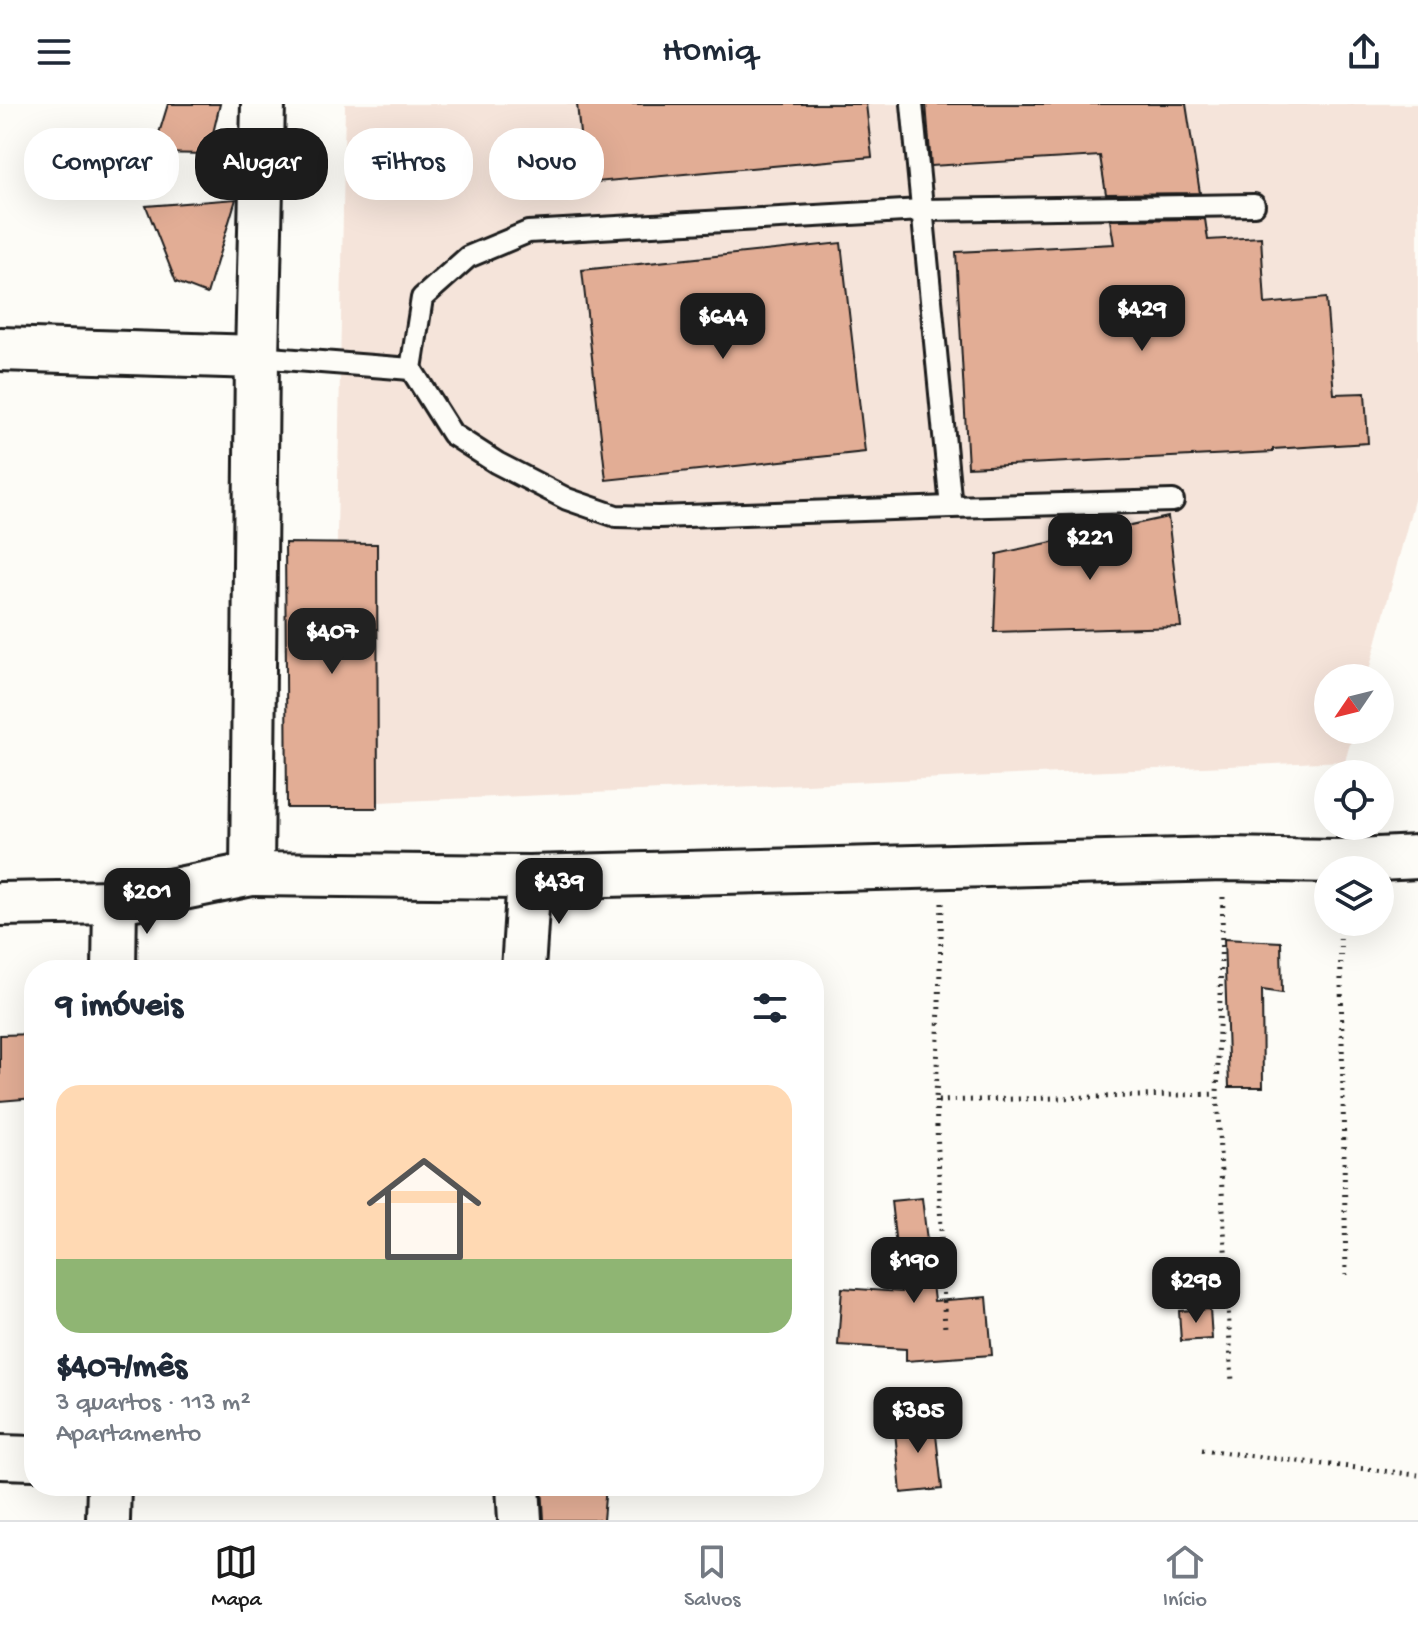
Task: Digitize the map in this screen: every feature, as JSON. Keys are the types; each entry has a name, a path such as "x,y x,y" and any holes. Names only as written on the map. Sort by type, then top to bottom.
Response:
{"street":[{"path":"252,874 263,104"},
{"path":"0,349 257,357"},
{"path":"0,904 115,902 252,874 529,877 1418,857"},
{"path":"524,960 529,877"},
{"path":"114,960 115,902"},
{"path":"0,1457 24,1458"},
{"path":"108,1520 109,1496"},
{"path":"519,1496 520,1520"}],"lane":[{"path":"912,104 951,507"},
{"path":"1173,501 616,516 567,499 497,463 452,434 411,369 422,298 468,257 528,232 922,210 1254,205"},
{"path":"257,357 411,369"}],"path":[{"path":"1224,859 1217,1094 1232,1383"},
{"path":"943,866 936,1101 945,1331"},
{"path":"1340,936 1346,1275"},
{"path":"936,1101 1217,1094"},
{"path":"1202,1450 1418,1475"}],"shaded area":[{"path":"345,104 1418,104 1418,485 1371,664 1314,664 1314,744 1350,744 1345,760 332,804 344,158 344,200 473,200 473,128 345,128"}],"building":[{"path":"168,104 220,104 214,128 195,128 195,154 179,153 179,128 161,128"},
{"path":"577,104 866,104 872,157 604,181 604,128 579,128"},
{"path":"926,104 1186,104 1200,193 1106,194 1100,156 931,166"},
{"path":"236,200 207,294 176,282 146,206"},
{"path":"1205,219 1208,240 1261,237 1265,304 1326,298 1334,394 1365,393 1368,443 1273,449 1273,452 968,467 956,252 1114,244 1110,220"},
{"path":"841,243 865,452 606,480 582,270"},
{"path":"1168,517 1181,627 994,632 997,554"},
{"path":"285,543 377,544 378,808 287,808"},
{"path":"1224,939 1281,942 1282,993 1262,990 1263,1087 1229,1087"},
{"path":"24,1034 24,1099 0,1101 0,1035"},
{"path":"922,1198 934,1301 987,1297 992,1355 906,1361 906,1349 838,1345 842,1288 901,1292 891,1201"},
{"path":"1210,1309 1212,1339 1181,1341 1179,1311"},
{"path":"934,1417 942,1489 901,1493 894,1421"},
{"path":"543,1496 605,1496 603,1520 544,1520"}]}
